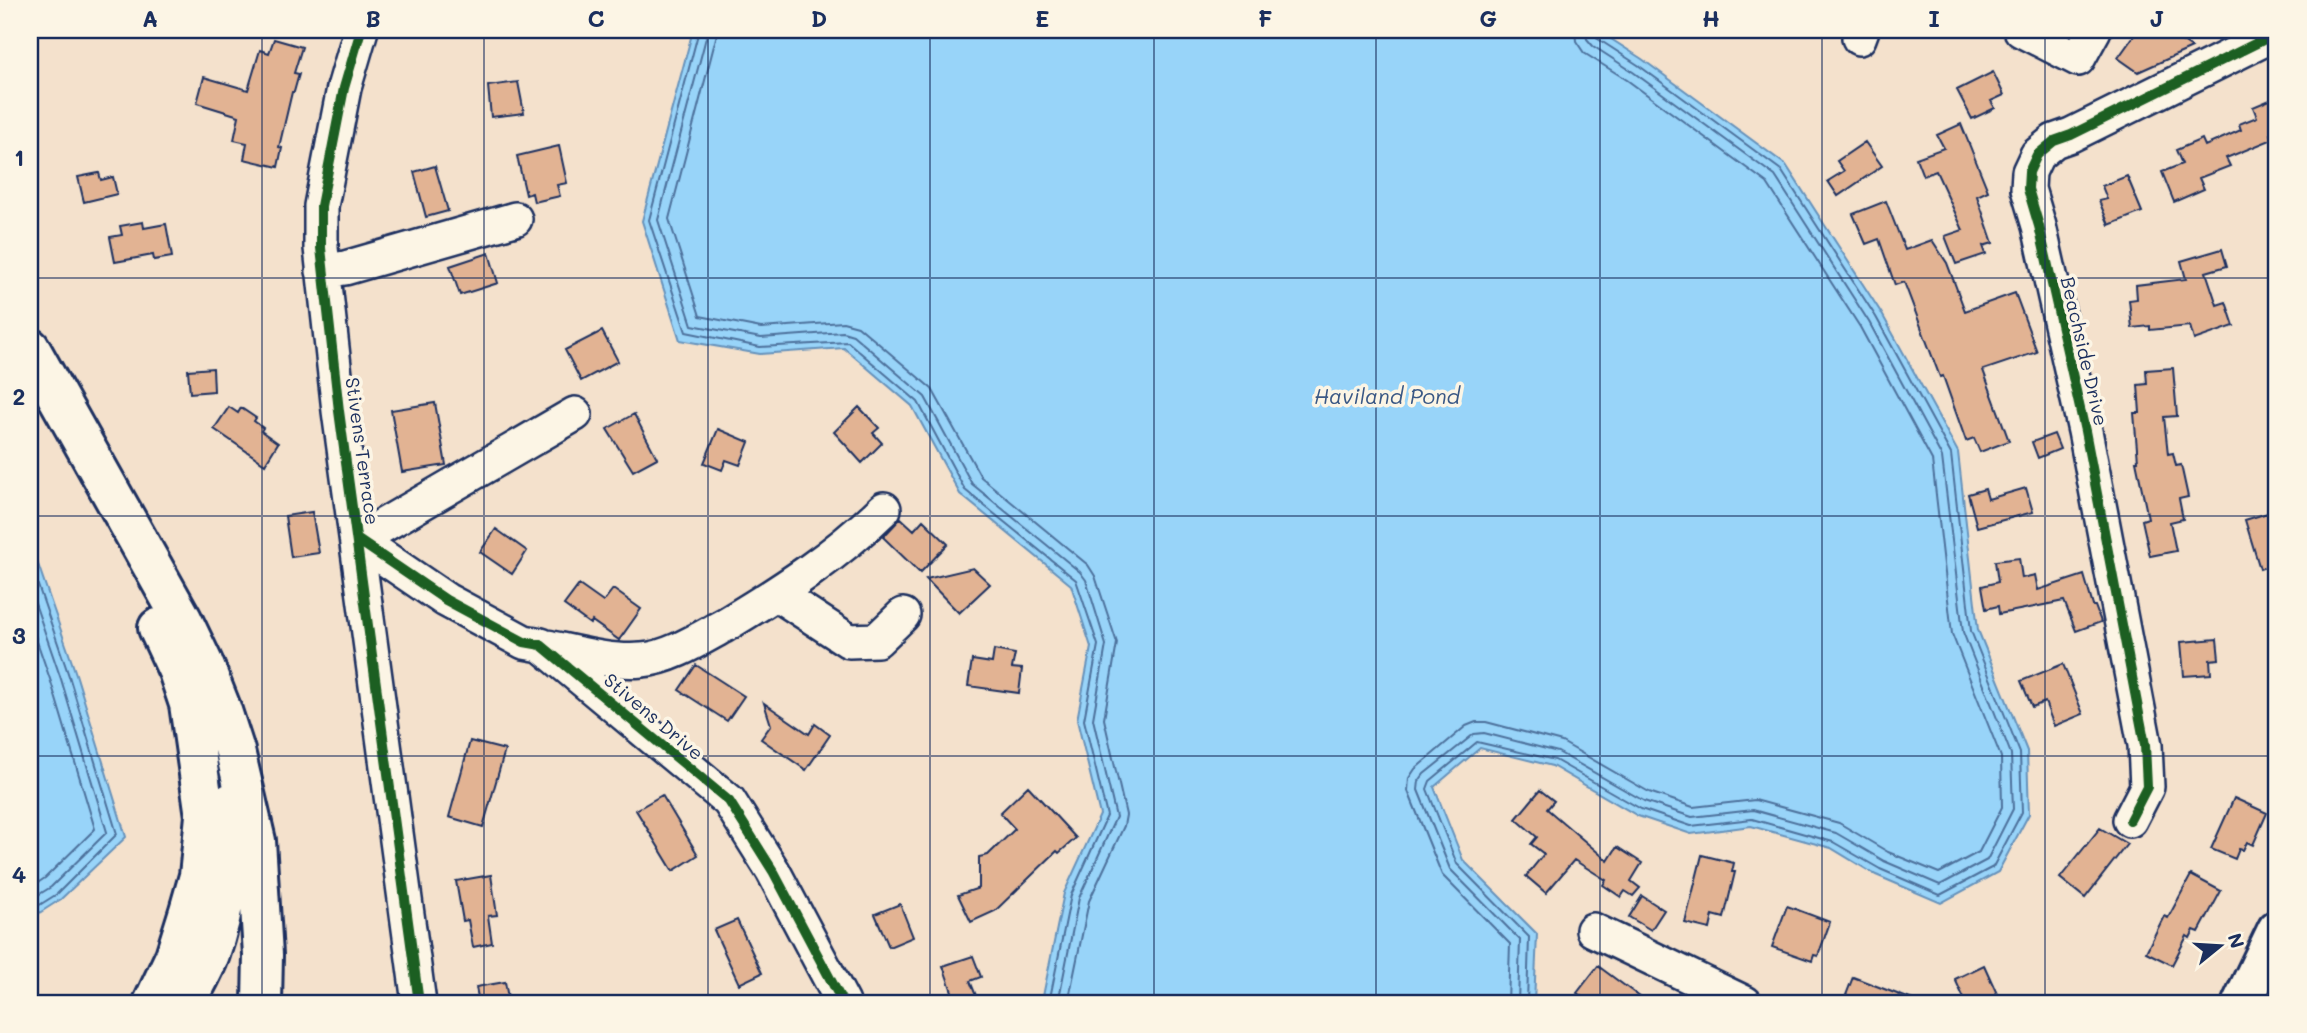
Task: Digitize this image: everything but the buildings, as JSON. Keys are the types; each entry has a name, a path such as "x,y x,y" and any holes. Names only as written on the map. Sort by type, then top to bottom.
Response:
{"main road":[{"path":"30,348 182,619 221,708 235,751 256,841 263,955 262,1003"},
{"path":"30,396 155,623 178,671 189,704 205,816 199,876 175,956 153,1003"},
{"path":"182,619 217,719 228,765 232,803 232,840 224,901 210,954 186,1003"},
{"path":"2242,1003 2277,930"}],"street":[{"name":"Stivens Terrace","path":"361,30 344,88 321,206 323,271 339,411 419,1003"},
{"path":"2021,30 2078,59 2094,30"},
{"name":"Beachside Drive","path":"2130,820 2147,787 2145,745 2085,431 2039,226 2028,190 2029,172 2037,155 2054,141 2277,33"},
{"path":"323,271 345,268 515,219"},
{"path":"358,540 575,414"},
{"path":"541,645 596,657 643,660 686,647 777,594 827,559 884,509"},
{"name":"Stivens Drive","path":"358,540 446,600 524,642 541,645 729,801 773,871 843,1003"},
{"path":"777,594 849,641 877,640 903,615"},
{"path":"1593,930 1745,1003"}],"water":[{"name":"Haviland Pond","path":"693,30 1597,30 1642,59 1786,165 1882,314 1958,452 1978,630 2027,751 2029,814 1998,872 1941,903 1876,875 1831,848 1751,826 1691,834 1638,816 1552,766 1480,748 1434,787 1463,860 1537,934 1534,1003 1043,1003 1064,893 1100,815 1077,720 1091,647 1071,585 960,494 912,406 844,348 760,354 680,340 642,221"},
{"path":"30,541 76,674 126,837 61,899 30,919"}],"cycle path":[{"path":"361,30 344,88 321,206 321,248 339,411 419,1003"},
{"path":"2130,820 2147,787 2145,745 2085,431 2039,226 2028,189 2029,172 2037,155 2054,141 2277,33"},
{"path":"358,540 446,600 524,642 541,645 729,801 773,871 843,1003"}]}
